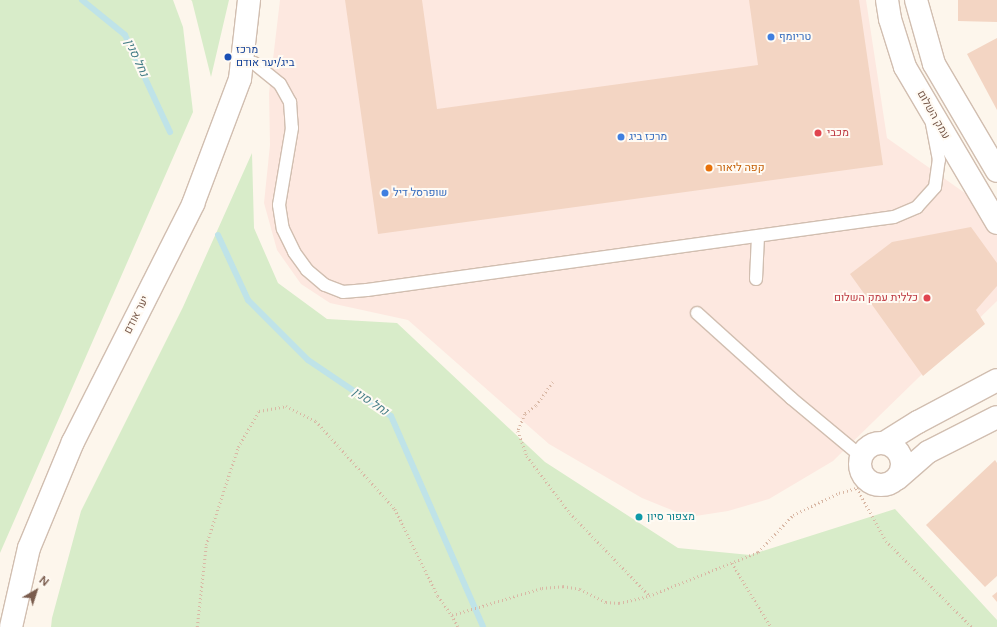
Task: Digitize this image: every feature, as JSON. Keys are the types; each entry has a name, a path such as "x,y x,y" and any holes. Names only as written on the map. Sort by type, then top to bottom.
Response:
{"street":[{"name":"יער אודם","path":"11,627 28,548 73,442 193,204 240,79 249,0"},
{"name":"יער אודם","path":"25,627 31,592 42,548 60,500 205,202 240,116 260,37 264,0"},
{"name":"עמק השלום","path":"887,0 890,18 905,67 997,223"},
{"path":"916,0 934,64 997,171"},
{"path":"997,380 918,422 884,443 870,446 862,457 863,484 883,485 897,479 928,452 997,417"},
{"path":"884,443 896,448 902,458 901,473 897,479"}],"lane":[{"path":"254,63 280,84 290,102 292,128 279,205 284,229 294,252 307,270 325,285 343,292 367,290 894,217 917,207 935,187 939,160 929,109"},
{"path":"756,279 758,236"},
{"path":"697,313 791,398 862,457"}],"path":[{"path":"553,382 536,406 525,414 518,431 527,456 570,513 649,596"},
{"path":"197,627 206,545 238,447 259,411 286,406 316,421 395,509 438,596 452,615 458,627"},
{"path":"452,615 542,588 563,586 580,589 606,602 619,603 649,596 758,552 793,515 839,493 863,484 886,541 972,627"},
{"path":"732,563 771,627"}],"shaded area":[{"name":"מרכז ביג","path":"280,0 866,0 887,138 979,203 997,234 997,301 833,461 769,499 728,511 689,517 642,498 549,444 408,320 330,303 301,284 277,250 264,203 270,145 269,93"}],"green space":[{"path":"0,0 173,0 183,27 193,112 0,553"},
{"path":"191,0 229,0 211,77 192,1"},
{"path":"252,153 254,228 278,283 327,319 397,323 545,462 678,548 750,555 895,509 997,620 997,627 51,627 52,618 81,511 183,307"}],"building":[{"name":"מרכז ביג","path":"345,0 422,0 437,109 758,65 749,0 859,0 883,165 378,234"},
{"path":"958,0 997,0 997,22 958,21"},
{"path":"997,38 997,110 967,54"},
{"name":"כללית עמק השלום","path":"971,227 997,263 997,286 976,310 985,324 923,376 850,274 892,242"},
{"path":"995,460 997,463 997,576 985,587 926,525"},
{"path":"997,592 997,602 992,596"}],"waterway":[{"name":"נחל סנין","path":"82,0 125,35 170,132"},
{"name":"נחל סנין","path":"218,235 248,300 308,360 391,416 483,627"}],"place":[{"name":"טריומף","path":"771,37"},
{"name":"מרכז ביג/יער אודם","path":"228,57"},
{"name":"מכבי","path":"818,133"},
{"name":"מרכז ביג","path":"621,137"},
{"name":"קפה ליאור","path":"709,168"},
{"name":"שופרסל דיל","path":"385,193"},
{"name":"כללית עמק השלום","path":"927,298"},
{"name":"מצפור סיון","path":"639,517"}]}
